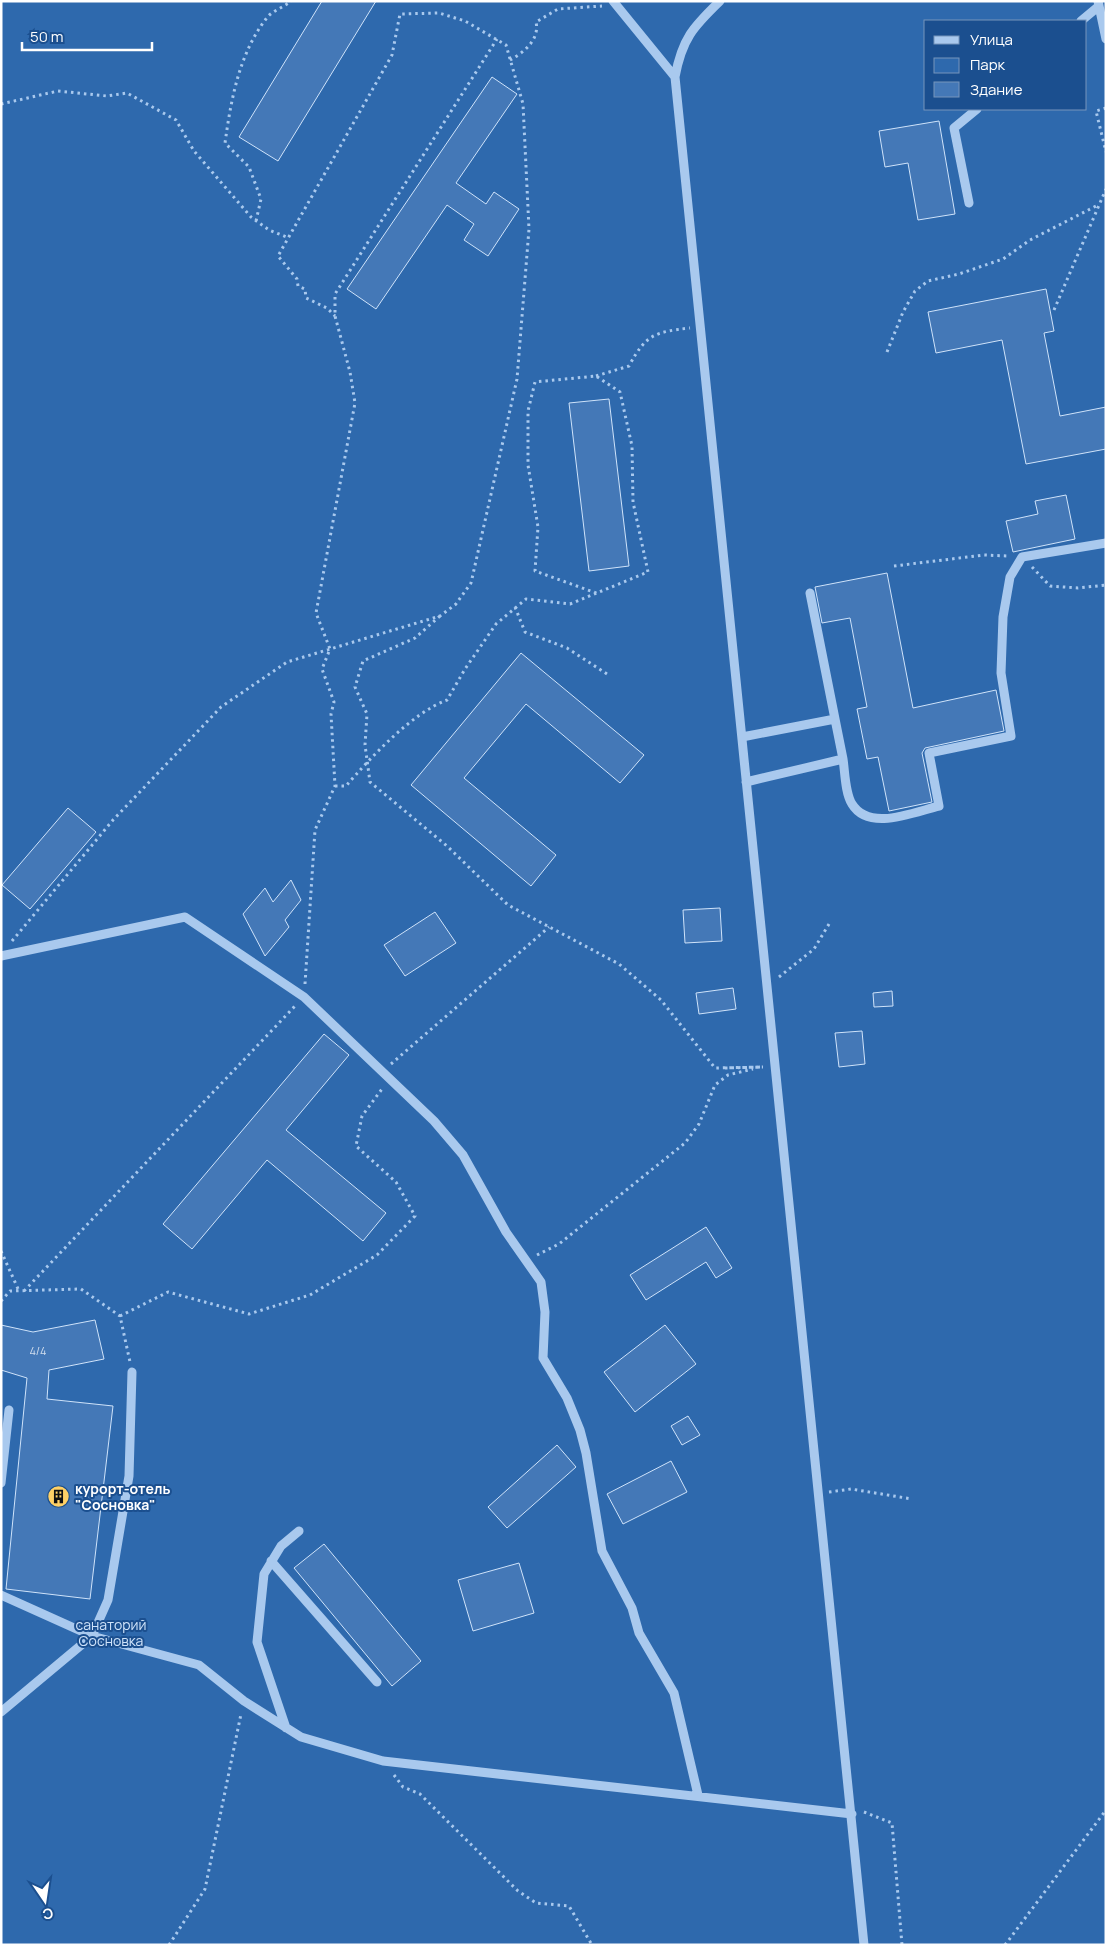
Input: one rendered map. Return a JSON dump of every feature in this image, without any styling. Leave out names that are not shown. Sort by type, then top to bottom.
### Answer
[{"type":"street","points":[[720,1],[695,25],[680,52],[675,77],[864,1945]]},
{"type":"street","points":[[615,3],[675,77]]},
{"type":"street","points":[[1082,20],[1099,4]]},
{"type":"street","points":[[1099,4],[1105,35]]},
{"type":"street","points":[[969,203],[954,128],[976,110]]},
{"type":"street","points":[[810,593],[851,803],[859,812],[872,818],[885,819],[938,806],[929,753],[1011,736],[1001,673],[1003,617],[1010,577],[1022,557],[1106,542]]},
{"type":"street","points":[[742,737],[835,720]]},
{"type":"street","points":[[746,782],[843,759]]},
{"type":"street","points":[[1,956],[185,917],[304,997],[434,1121],[463,1155],[506,1232],[541,1282],[545,1312],[543,1358],[567,1398],[586,1453],[602,1551],[632,1608],[639,1632],[674,1693],[698,1796]]},
{"type":"street","points":[[1,1712],[92,1636],[108,1600],[129,1476],[132,1372]]},
{"type":"street","points":[[1,1483],[9,1410]]},
{"type":"street","points":[[286,1728],[258,1642],[264,1574],[281,1546],[299,1531]]},
{"type":"street","points":[[271,1562],[377,1682]]},
{"type":"street","points":[[1,1595],[92,1636],[199,1665],[244,1701],[301,1737],[383,1761],[698,1796],[851,1810]]},
{"type":"path","points":[[256,221],[261,199],[249,167],[225,142],[228,117],[244,54],[267,17],[290,1]]},
{"type":"path","points":[[510,60],[527,50],[537,27],[536,22],[558,9],[615,3]]},
{"type":"path","points":[[335,316],[327,308],[306,298],[305,289],[298,286],[297,280],[278,256],[392,55],[400,14],[439,13],[465,20],[506,45],[522,104],[529,229],[517,379],[470,583],[456,604],[414,638],[362,661],[355,688],[368,714],[365,744],[370,782],[447,846],[508,905],[619,964],[661,1000],[716,1068],[776,1067]]},
{"type":"path","points":[[24,1291],[304,997],[315,830],[335,786],[331,714],[334,702],[322,670],[330,648],[316,614],[355,403],[344,343],[335,316],[335,294],[496,39]]},
{"type":"path","points":[[1,104],[58,91],[107,96],[127,93],[176,120],[194,151],[256,221],[269,230],[289,238]]},
{"type":"path","points":[[1106,108],[1096,111],[1106,152]]},
{"type":"path","points":[[1054,310],[1106,189]]},
{"type":"path","points":[[887,352],[903,312],[915,291],[928,282],[1003,259],[1030,240],[1098,205]]},
{"type":"path","points":[[599,594],[534,571],[538,527],[528,465],[528,411],[535,382],[596,376],[629,366],[640,346],[661,331],[700,327]]},
{"type":"path","points":[[335,786],[346,786],[382,746],[432,706],[447,700],[464,669],[496,624],[526,599],[570,604],[599,594],[648,572],[633,502],[632,446],[620,392],[596,376]]},
{"type":"path","points":[[894,566],[984,555],[1022,557],[1050,586],[1078,588],[1106,585]]},
{"type":"path","points":[[516,607],[525,632],[567,648],[607,674]]},
{"type":"path","points":[[7,946],[114,820],[222,707],[287,662],[440,616]]},
{"type":"path","points":[[767,987],[814,949],[829,924]]},
{"type":"path","points":[[383,1072],[549,927]]},
{"type":"path","points":[[528,1263],[532,1257],[559,1244],[685,1144],[699,1124],[715,1085],[728,1075],[761,1067]]},
{"type":"path","points":[[725,1068],[776,1067]]},
{"type":"path","points":[[120,1316],[168,1292],[249,1314],[310,1295],[377,1255],[415,1216],[396,1182],[356,1146],[362,1116],[390,1079]]},
{"type":"path","points":[[1,1251],[19,1291]]},
{"type":"path","points":[[1,1301],[10,1292],[81,1289],[120,1316],[132,1372]]},
{"type":"path","points":[[819,1495],[851,1489],[912,1499]]},
{"type":"path","points":[[170,1945],[205,1890],[244,1701]]},
{"type":"path","points":[[383,1761],[403,1787],[420,1794],[518,1891],[536,1903],[570,1906],[592,1945]]},
{"type":"path","points":[[851,1810],[892,1823],[902,1945]]},
{"type":"path","points":[[1005,1945],[1106,1810]]},
{"type":"green space","name":"санаторий Сосновка","points":[[1,1],[1106,1],[1106,1945],[1,1945]]},
{"type":"building","points":[[322,1],[376,1],[278,161],[239,137]]},
{"type":"building","points":[[492,77],[517,94],[456,183],[486,204],[494,192],[519,209],[488,256],[464,240],[474,224],[447,205],[376,309],[347,289]]},
{"type":"building","points":[[939,121],[955,214],[918,220],[908,163],[885,167],[879,131]]},
{"type":"building","points":[[1046,289],[1054,331],[1044,333],[1060,416],[1106,407],[1106,449],[1026,464],[1002,340],[936,353],[928,312]]},
{"type":"building","points":[[609,399],[629,566],[589,571],[569,403]]},
{"type":"building","points":[[1066,495],[1075,539],[1013,552],[1006,521],[1038,514],[1035,501]]},
{"type":"building","points":[[887,573],[913,708],[996,690],[1004,731],[925,748],[922,753],[932,802],[889,811],[878,757],[867,759],[857,709],[867,707],[850,618],[822,623],[815,587]]},
{"type":"building","points":[[521,653],[644,755],[620,783],[526,704],[464,778],[556,855],[531,886],[411,785]]},
{"type":"building","points":[[68,808],[96,832],[30,909],[2,885]]},
{"type":"building","points":[[291,880],[301,900],[285,920],[289,927],[265,956],[243,914],[265,888],[273,902]]},
{"type":"building","points":[[720,908],[722,941],[685,943],[683,910]]},
{"type":"building","points":[[435,912],[456,943],[405,976],[384,945]]},
{"type":"building","points":[[733,988],[736,1009],[699,1014],[696,993]]},
{"type":"building","points":[[892,991],[893,1006],[874,1007],[873,993]]},
{"type":"building","points":[[862,1031],[865,1064],[839,1067],[835,1033]]},
{"type":"building","points":[[324,1034],[349,1055],[286,1130],[386,1213],[363,1241],[267,1160],[192,1249],[163,1224]]},
{"type":"building","points":[[706,1227],[732,1268],[716,1278],[706,1262],[646,1300],[630,1275]]},
{"type":"building","name":"курорт-отель \"Сосновка\"","points":[[95,1320],[104,1359],[49,1370],[47,1399],[113,1406],[90,1599],[6,1589],[27,1378],[1,1370],[1,1325],[33,1332]]},
{"type":"building","points":[[665,1325],[696,1364],[635,1412],[604,1372]]},
{"type":"building","points":[[688,1416],[700,1435],[682,1445],[671,1426]]},
{"type":"building","points":[[557,1445],[576,1467],[507,1528],[488,1507]]},
{"type":"building","points":[[671,1461],[687,1492],[623,1524],[607,1494]]},
{"type":"building","points":[[324,1544],[421,1661],[392,1686],[294,1568]]},
{"type":"building","points":[[519,1563],[534,1613],[473,1631],[458,1580]]},
{"type":"place","name":"курорт-отель \"Сосновка\"","points":[[59,1497]]}]
